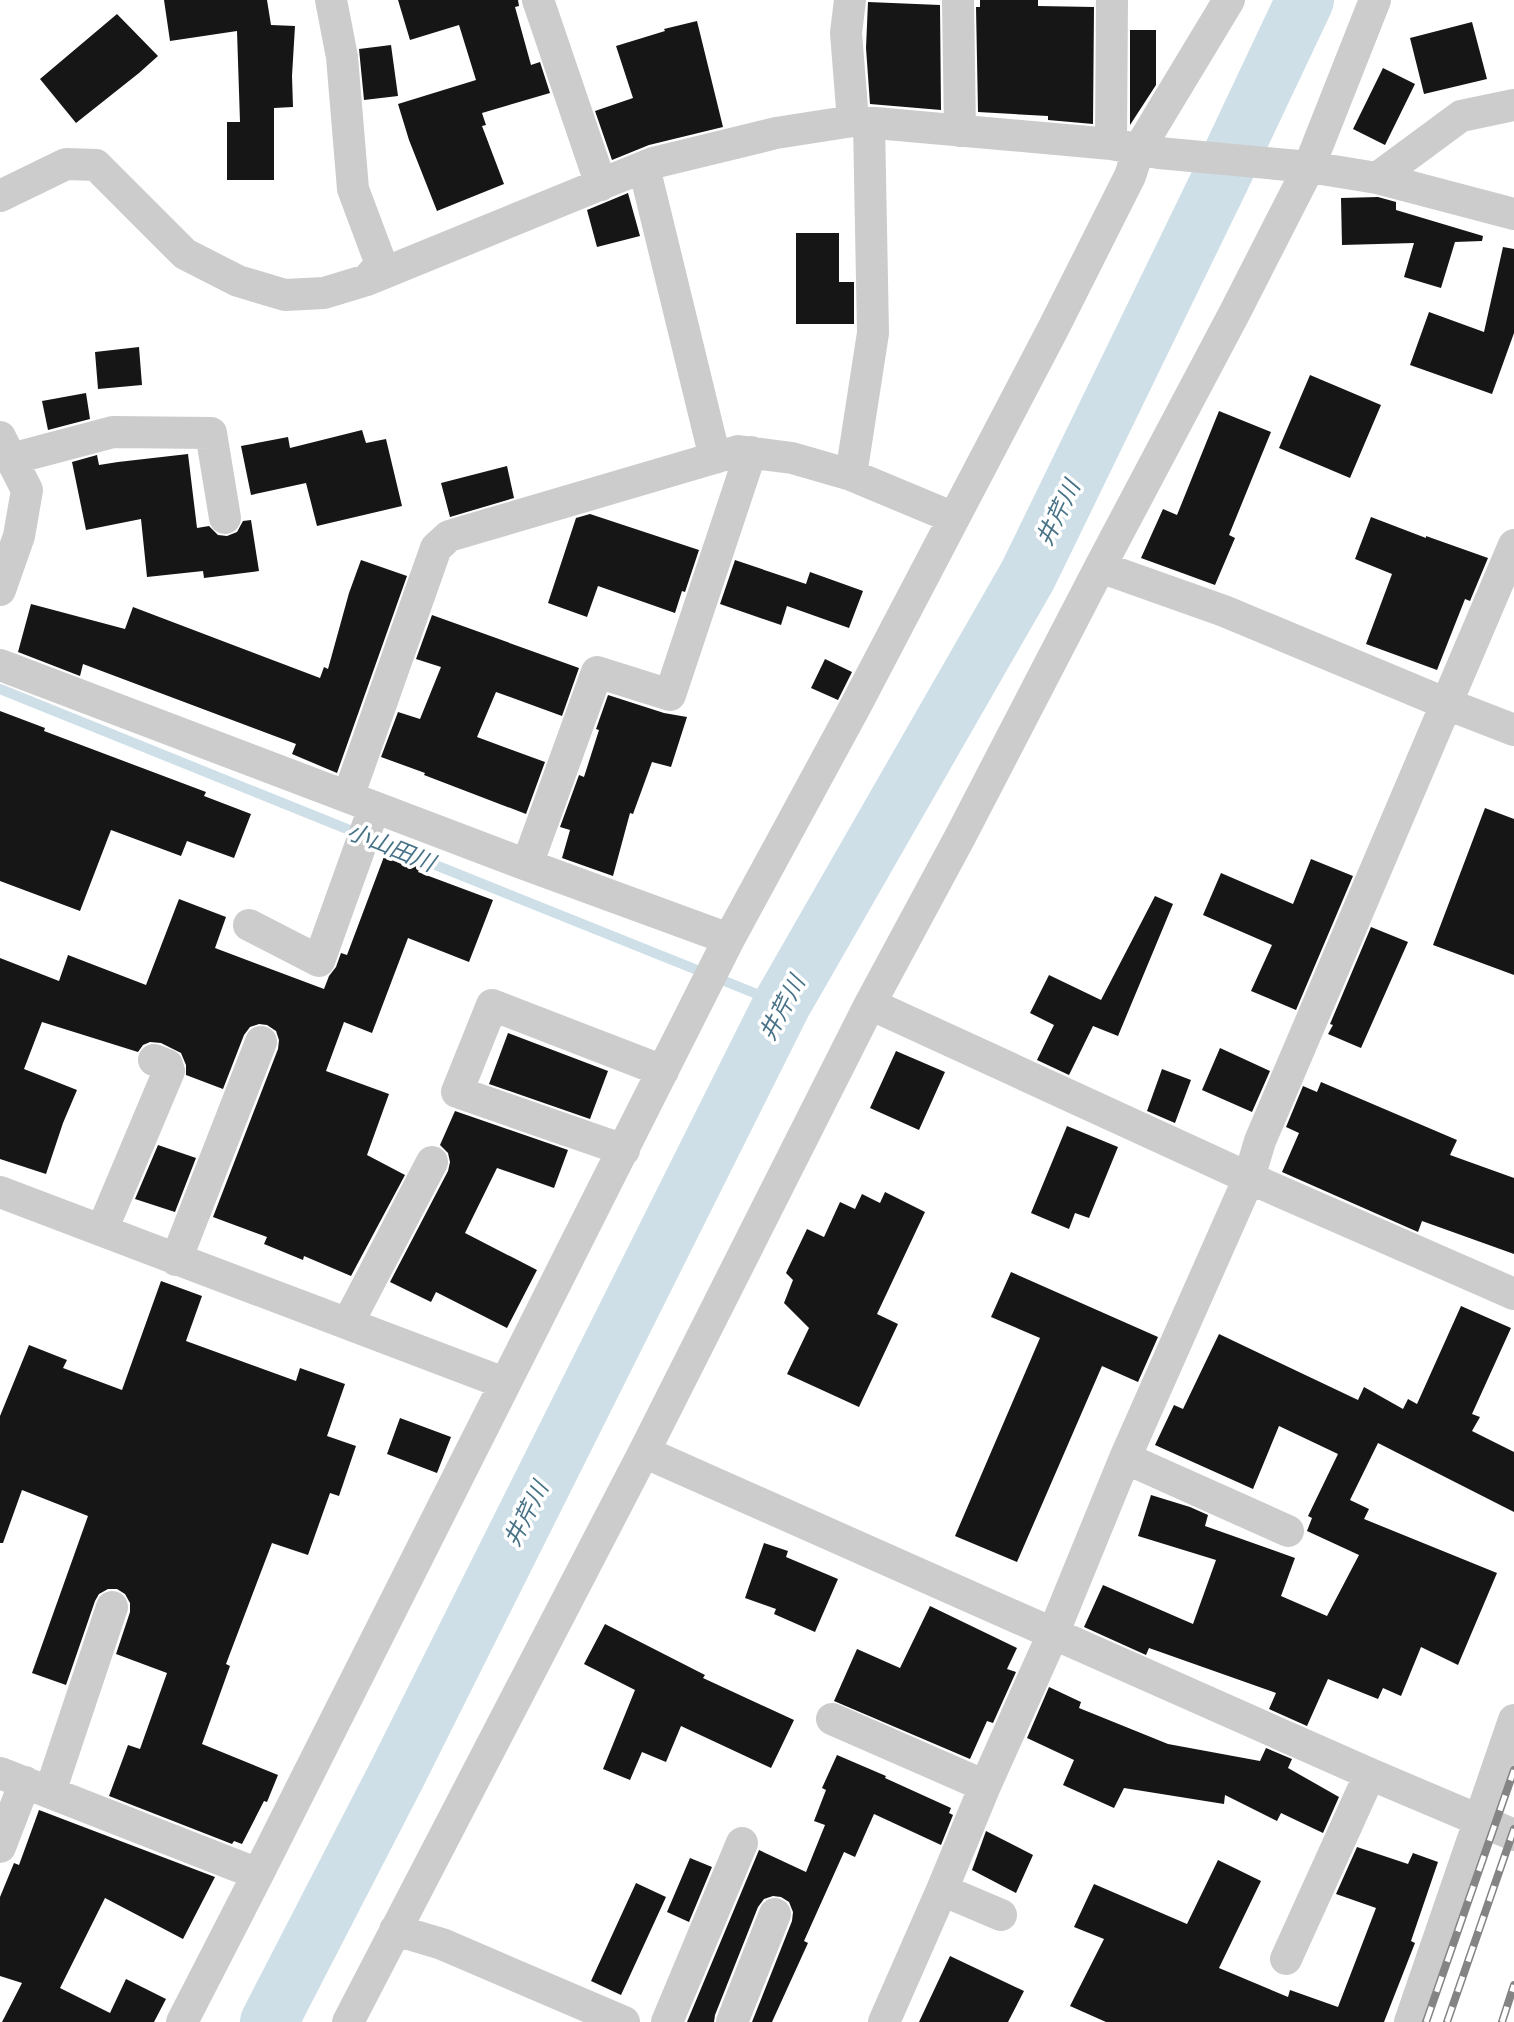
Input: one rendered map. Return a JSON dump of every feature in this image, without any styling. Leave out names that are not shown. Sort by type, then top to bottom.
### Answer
[{"type":"street","points":[[331,0],[342,57],[353,189],[381,264],[367,279]]},
{"type":"street","points":[[538,0],[601,185]]},
{"type":"street","points":[[850,0],[846,33],[861,122],[873,333],[851,475]]},
{"type":"street","points":[[958,0],[960,131]]},
{"type":"street","points":[[1112,0],[1136,149]]},
{"type":"street","points":[[182,2022],[729,939],[954,518],[1095,246],[1130,176],[1136,149],[1229,0]]},
{"type":"street","points":[[348,2022],[644,1452],[870,1004],[1229,324],[1375,0]]},
{"type":"street","points":[[1377,178],[1461,116],[1514,105]]},
{"type":"street","points":[[0,196],[65,164],[96,165],[185,254],[238,281],[285,295],[324,293],[367,279],[644,167],[776,132],[861,122],[1298,166],[1377,178],[1514,214]]},
{"type":"street","points":[[644,167],[715,458]]},
{"type":"street","points":[[0,590],[19,536],[27,490],[6,448],[113,432],[211,433],[225,518]]},
{"type":"street","points":[[249,925],[319,961],[361,802],[436,548],[449,536],[738,451],[792,458],[851,475],[954,518]]},
{"type":"street","points":[[527,865],[597,672],[670,695],[751,452]]},
{"type":"street","points":[[884,2022],[1053,1634],[1125,1458],[1249,1178],[1260,1141],[1514,545]]},
{"type":"street","points":[[1100,566],[1224,611],[1514,730]]},
{"type":"street","points":[[0,665],[729,939]]},
{"type":"street","points":[[870,1004],[1249,1178],[1514,1294]]},
{"type":"street","points":[[624,1150],[457,1092],[492,1005],[663,1070]]},
{"type":"street","points":[[176,1259],[261,1042]]},
{"type":"street","points":[[102,1230],[169,1070],[167,1065],[154,1060]]},
{"type":"street","points":[[348,1322],[432,1162]]},
{"type":"street","points":[[0,1192],[504,1383]]},
{"type":"street","points":[[644,1452],[1370,1774],[1514,1835]]},
{"type":"street","points":[[1125,1458],[1288,1531]]},
{"type":"street","points":[[0,1847],[25,1782],[112,1607]]},
{"type":"street","points":[[832,1719],[985,1786]]},
{"type":"street","points":[[1410,2022],[1514,1720]]},
{"type":"street","points":[[1286,1958],[1370,1774]]},
{"type":"street","points":[[25,1782],[258,1874]]},
{"type":"street","points":[[667,2022],[742,1843]]},
{"type":"street","points":[[942,1890],[1001,1915]]},
{"type":"street","points":[[732,2022],[775,1914]]},
{"type":"street","points":[[395,1930],[442,1944],[624,2022]]},
{"type":"building","points":[[164,0],[267,0],[271,25],[295,26],[293,107],[274,108],[274,180],[227,180],[227,122],[240,122],[237,31],[170,41]]},
{"type":"building","points":[[398,0],[518,0],[519,6],[515,7],[531,65],[540,62],[550,93],[482,113],[486,125],[482,126],[504,184],[437,211],[398,104],[476,80],[459,25],[410,40]]},
{"type":"building","points":[[980,0],[1038,0],[1038,6],[1094,7],[1093,124],[1048,120],[1048,116],[978,112],[976,7],[980,7]]},
{"type":"building","points":[[868,2],[940,5],[941,110],[870,104],[866,48]]},
{"type":"building","points":[[117,14],[158,56],[76,123],[40,79]]},
{"type":"building","points":[[697,21],[723,127],[649,145],[612,160],[595,111],[633,98],[616,46]]},
{"type":"building","points":[[1472,22],[1487,79],[1424,94],[1410,38]]},
{"type":"building","points":[[1130,30],[1156,30],[1156,85],[1130,125]]},
{"type":"building","points":[[391,45],[398,96],[364,100],[359,49]]},
{"type":"building","points":[[1383,68],[1415,84],[1385,145],[1353,129]]},
{"type":"building","points":[[628,193],[640,236],[597,247],[587,210]]},
{"type":"building","points":[[1378,197],[1396,202],[1396,210],[1483,236],[1482,241],[1455,242],[1441,288],[1404,277],[1414,243],[1342,245],[1341,198]]},
{"type":"building","points":[[796,233],[839,233],[839,282],[854,282],[854,324],[796,324]]},
{"type":"building","points":[[1503,247],[1514,249],[1514,333],[1492,394],[1410,365],[1429,312],[1484,332]]},
{"type":"building","points":[[139,347],[142,385],[98,389],[95,352]]},
{"type":"building","points":[[1310,375],[1381,405],[1350,478],[1279,448]]},
{"type":"building","points":[[86,393],[90,419],[48,430],[42,401]]},
{"type":"building","points":[[1219,411],[1271,432],[1229,535],[1235,538],[1215,585],[1141,558],[1163,509],[1177,515]]},
{"type":"building","points":[[362,430],[366,443],[386,439],[402,506],[317,526],[306,483],[251,495],[241,446],[288,437],[290,448]]},
{"type":"building","points":[[188,454],[197,528],[209,526],[218,535],[227,536],[237,532],[243,521],[251,520],[259,571],[204,578],[203,571],[147,577],[141,519],[86,530],[72,462],[97,455],[99,465]]},
{"type":"building","points":[[507,466],[514,498],[450,517],[441,483]]},
{"type":"building","points":[[590,514],[699,550],[675,613],[598,586],[587,617],[548,603],[576,518]]},
{"type":"building","points":[[1371,517],[1488,558],[1470,601],[1465,599],[1437,670],[1366,644],[1392,574],[1355,559]]},
{"type":"building","points":[[361,560],[407,576],[337,773],[292,754],[296,744],[83,664],[80,676],[18,652],[31,604],[125,629],[133,607],[320,678],[324,667],[328,669]]},
{"type":"building","points":[[735,560],[806,584],[810,572],[863,591],[849,628],[787,606],[781,625],[720,604]]},
{"type":"building","points":[[432,615],[579,668],[562,716],[496,692],[477,737],[545,762],[526,814],[381,757],[398,712],[420,719],[441,667],[416,659]]},
{"type":"building","points":[[825,659],[852,672],[838,700],[811,688]]},
{"type":"building","points":[[608,695],[664,713],[687,717],[671,767],[652,762],[633,814],[630,813],[613,876],[562,858],[570,830],[560,827],[579,775],[584,777]]},
{"type":"building","points":[[0,711],[45,728],[44,731],[206,792],[204,796],[251,814],[234,858],[187,841],[181,856],[111,830],[80,911],[0,881]]},
{"type":"building","points":[[1485,808],[1514,819],[1514,975],[1433,945]]},
{"type":"building","points":[[391,838],[426,853],[418,872],[493,900],[469,962],[408,938],[372,1033],[344,1022],[326,1071],[389,1094],[367,1155],[405,1175],[351,1276],[304,1256],[303,1260],[264,1244],[267,1237],[213,1217],[278,1049],[276,1031],[267,1025],[250,1027],[244,1035],[223,1089],[186,1075],[186,1065],[181,1053],[161,1043],[150,1042],[143,1045],[138,1052],[42,1022],[24,1069],[77,1090],[46,1174],[0,1159],[0,958],[59,981],[68,955],[146,985],[179,899],[226,917],[215,948],[324,989],[341,953],[347,955]]},
{"type":"building","points":[[1311,859],[1353,876],[1296,1010],[1251,991],[1272,945],[1203,915],[1221,873],[1293,904]]},
{"type":"building","points":[[1155,896],[1173,904],[1118,1036],[1093,1026],[1069,1075],[1037,1060],[1054,1025],[1030,1013],[1049,975],[1101,1000]]},
{"type":"building","points":[[1371,927],[1408,942],[1361,1048],[1328,1034]]},
{"type":"building","points":[[508,1033],[608,1071],[590,1119],[489,1084]]},
{"type":"building","points":[[1220,1048],[1270,1071],[1252,1112],[1202,1090]]},
{"type":"building","points":[[896,1051],[945,1072],[919,1130],[870,1108]]},
{"type":"building","points":[[1162,1069],[1191,1080],[1175,1123],[1147,1111]]},
{"type":"building","points":[[1321,1082],[1457,1140],[1450,1155],[1514,1178],[1514,1254],[1422,1221],[1418,1232],[1282,1172],[1299,1133],[1286,1127],[1303,1086],[1317,1092]]},
{"type":"building","points":[[455,1111],[568,1150],[554,1188],[497,1168],[465,1233],[537,1270],[507,1328],[436,1292],[431,1302],[390,1282],[448,1171],[448,1153],[440,1145]]},
{"type":"building","points":[[1067,1126],[1118,1147],[1089,1218],[1075,1213],[1069,1229],[1031,1213]]},
{"type":"building","points":[[158,1145],[196,1158],[175,1212],[135,1199]]},
{"type":"building","points":[[885,1192],[925,1212],[877,1314],[898,1324],[859,1407],[787,1374],[809,1328],[784,1303],[793,1280],[786,1273],[807,1229],[824,1237],[840,1202],[855,1209],[862,1194],[880,1203]]},
{"type":"building","points":[[1011,1272],[1158,1337],[1138,1382],[1102,1366],[1017,1562],[955,1536],[1040,1338],[991,1317]]},
{"type":"building","points":[[161,1281],[202,1296],[186,1341],[296,1381],[300,1368],[345,1384],[327,1436],[356,1446],[339,1496],[330,1493],[308,1555],[272,1543],[226,1664],[230,1666],[202,1744],[278,1775],[267,1802],[264,1801],[242,1844],[234,1841],[232,1844],[109,1796],[128,1745],[140,1749],[167,1673],[116,1654],[130,1612],[130,1603],[125,1594],[117,1589],[108,1589],[99,1594],[66,1685],[32,1673],[88,1516],[22,1490],[3,1543],[0,1543],[0,1416],[29,1345],[67,1360],[63,1368],[122,1390]]},
{"type":"building","points":[[1461,1306],[1511,1328],[1472,1414],[1480,1417],[1472,1431],[1514,1452],[1514,1512],[1378,1443],[1350,1500],[1369,1509],[1364,1519],[1497,1573],[1458,1665],[1421,1647],[1401,1696],[1383,1688],[1378,1699],[1328,1679],[1307,1726],[1269,1709],[1276,1693],[1149,1648],[1146,1655],[1084,1627],[1103,1585],[1193,1624],[1216,1560],[1138,1536],[1151,1495],[1208,1515],[1205,1526],[1295,1558],[1281,1596],[1327,1616],[1359,1555],[1307,1531],[1312,1518],[1308,1516],[1338,1454],[1279,1426],[1253,1489],[1155,1445],[1174,1405],[1183,1409],[1219,1334],[1358,1400],[1364,1387],[1403,1409],[1408,1399],[1417,1404]]},
{"type":"building","points":[[400,1418],[451,1437],[437,1473],[387,1454]]},
{"type":"building","points":[[764,1543],[788,1551],[786,1557],[838,1579],[815,1632],[774,1614],[776,1609],[745,1598]]},
{"type":"building","points":[[930,1606],[1017,1648],[1007,1669],[1016,1672],[993,1723],[987,1721],[970,1759],[834,1701],[857,1649],[900,1668]]},
{"type":"building","points":[[605,1624],[705,1675],[703,1678],[794,1720],[771,1768],[681,1726],[666,1762],[642,1752],[630,1780],[603,1769],[635,1690],[584,1664]]},
{"type":"building","points":[[1049,1687],[1081,1702],[1079,1708],[1168,1744],[1260,1761],[1266,1748],[1292,1759],[1288,1768],[1339,1797],[1323,1833],[1281,1813],[1277,1821],[1225,1795],[1224,1804],[1124,1788],[1114,1808],[1063,1785],[1074,1760],[1027,1738]]},
{"type":"building","points":[[837,1755],[951,1808],[949,1813],[953,1815],[941,1845],[874,1814],[855,1857],[844,1852],[804,1941],[808,1943],[772,2022],[752,2022],[792,1921],[793,1912],[789,1902],[773,1896],[764,1899],[758,1907],[714,2022],[687,2022],[759,1850],[806,1872],[825,1825],[814,1821],[826,1790],[822,1788]]},
{"type":"building","points":[[39,1810],[215,1877],[183,1939],[105,1898],[60,1988],[110,2013],[126,1979],[166,1999],[154,2022],[2,2022],[22,1983],[0,1976],[0,1897],[14,1863],[19,1865]]},
{"type":"building","points":[[986,1831],[1033,1855],[1016,1893],[972,1870]]},
{"type":"building","points":[[1357,1847],[1408,1864],[1413,1853],[1438,1862],[1411,1941],[1415,1943],[1384,2022],[1106,2022],[1070,2006],[1104,1939],[1074,1927],[1094,1884],[1187,1924],[1218,1860],[1261,1881],[1219,1968],[1288,1997],[1290,1990],[1338,2007],[1376,1908],[1336,1894]]},
{"type":"building","points":[[690,1858],[712,1867],[689,1922],[667,1912]]},
{"type":"building","points":[[636,1883],[666,1897],[621,1995],[591,1981]]},
{"type":"building","points":[[950,1956],[1024,1991],[1008,2022],[919,2022]]},
{"type":"waterway","name":"小山田川","points":[[269,2022],[397,1774],[782,1004],[1028,575],[1305,0]]},
{"type":"waterway","name":"小山田川","points":[[0,689],[399,850]]},
{"type":"waterway","name":"小山田川","points":[[413,856],[782,1004]]},
{"type":"railway","points":[[1426,2022],[1514,1770]]},
{"type":"railway","points":[[1447,2022],[1514,1829]]},
{"type":"railway","points":[[1502,2022],[1514,1985]]},
{"type":"water label","name":"井芹川","points":[[1058,513]]},
{"type":"water label","name":"井芹川","points":[[782,1008]]},
{"type":"water label","name":"井芹川","points":[[526,1514]]}]
